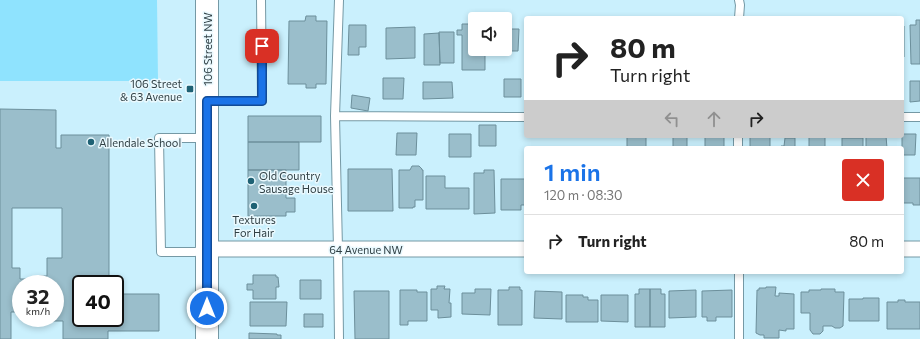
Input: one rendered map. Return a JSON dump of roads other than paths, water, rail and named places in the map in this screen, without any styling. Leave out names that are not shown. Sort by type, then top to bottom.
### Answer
[{"type":"street","name":"106 Street NW","points":[[207,0],[207,339]]},
{"type":"street","name":"64 Avenue NW","points":[[207,249],[524,249]]},
{"type":"street","points":[[904,249],[920,249]]},
{"type":"lane","points":[[207,101],[262,101],[261,0]]},
{"type":"lane","points":[[339,0],[335,116],[339,339]]},
{"type":"lane","points":[[739,0],[739,16]]},
{"type":"lane","points":[[335,116],[524,117]]},
{"type":"lane","points":[[904,118],[920,118]]},
{"type":"lane","points":[[207,138],[159,138],[161,252],[195,252],[207,249]]},
{"type":"lane","points":[[739,274],[739,339]]},
{"type":"place","name":"106 Street & 63 Avenue","points":[[190,89]]},
{"type":"place","name":"Allendale School","points":[[91,142]]},
{"type":"place","name":"Old Country Sausage House","points":[[251,181]]},
{"type":"place","name":"Textures For Hair","points":[[254,206]]}]
